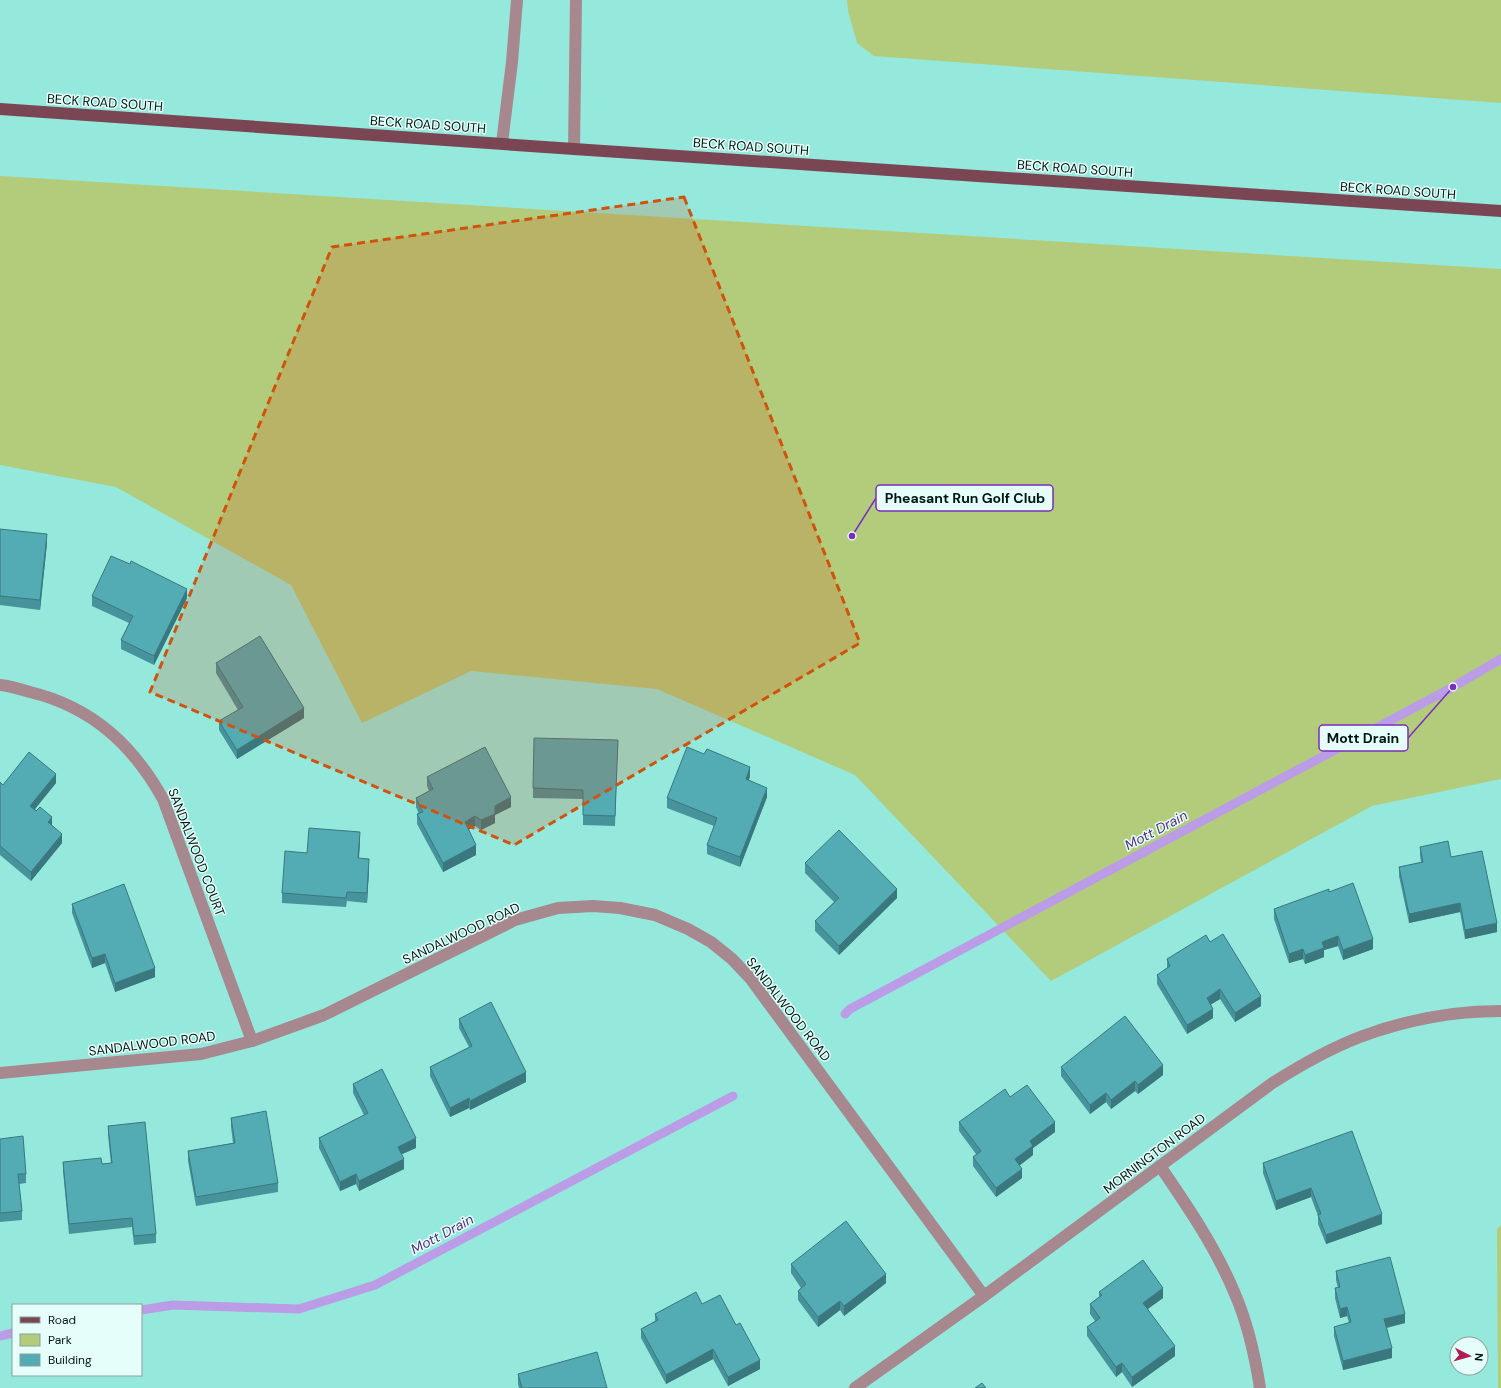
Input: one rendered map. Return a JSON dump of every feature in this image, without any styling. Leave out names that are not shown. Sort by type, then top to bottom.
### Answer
[{"type":"main road","name":"BECK ROAD SOUTH","points":[[0,109],[1501,211]]},
{"type":"street","points":[[502,143],[512,62],[517,0]]},
{"type":"street","points":[[574,149],[576,0]]},
{"type":"street","name":"SANDALWOOD COURT","points":[[0,685],[48,696],[88,715],[129,748],[151,776],[164,799],[252,1041]]},
{"type":"street","name":"SANDALWOOD ROAD","points":[[0,1073],[201,1054],[252,1041],[324,1015],[515,920],[558,908],[593,906],[620,908],[655,915],[688,929],[711,942],[732,959],[750,978],[984,1296]]},
{"type":"street","name":"MORNINGTON ROAD","points":[[856,1388],[984,1296],[1271,1084],[1303,1064],[1360,1037],[1420,1019],[1478,1011],[1501,1011]]},
{"type":"street","points":[[1160,1166],[1208,1239],[1236,1294],[1255,1353],[1260,1388]]},
{"type":"highlighted area","points":[[684,197],[860,643],[514,845],[150,692],[332,247]]},
{"type":"green space","points":[[847,0],[1501,0],[1501,103],[874,56],[857,43],[848,11]]},
{"type":"green space","points":[[0,176],[1501,269],[1501,779],[1372,806],[1051,981],[855,775],[657,689],[471,671],[362,723],[291,585],[116,487],[0,465]]},
{"type":"green space","points":[[1501,1225],[1501,1388],[1498,1388],[1497,1229]]},
{"type":"building","points":[[0,529],[47,534],[40,600],[0,596]]},
{"type":"building","points":[[111,556],[130,564],[131,561],[187,589],[154,656],[121,640],[133,616],[92,596]]},
{"type":"building","points":[[260,636],[304,708],[237,750],[219,721],[243,707],[216,663]]},
{"type":"building","points":[[534,738],[618,740],[615,816],[583,815],[583,790],[533,788]]},
{"type":"building","points":[[485,747],[511,797],[495,806],[495,814],[481,820],[475,816],[465,822],[476,845],[443,863],[417,814],[423,812],[416,798],[433,789],[427,777]]},
{"type":"building","points":[[687,747],[704,754],[707,749],[750,767],[746,779],[767,788],[740,857],[707,845],[717,818],[667,798]]},
{"type":"building","points":[[29,752],[56,774],[30,806],[36,811],[40,807],[52,817],[48,822],[62,834],[31,872],[0,846],[0,782],[3,785]]},
{"type":"building","points":[[309,828],[360,832],[358,858],[369,859],[367,893],[347,892],[346,898],[282,893],[285,851],[307,853]]},
{"type":"building","points":[[839,830],[897,889],[839,946],[815,921],[839,898],[805,863]]},
{"type":"building","points":[[1448,841],[1451,857],[1482,851],[1497,923],[1465,930],[1460,903],[1409,914],[1399,867],[1423,862],[1420,847]]},
{"type":"building","points":[[1353,883],[1373,939],[1343,950],[1338,936],[1322,942],[1324,948],[1305,955],[1303,949],[1289,954],[1274,909],[1329,889],[1329,892]]},
{"type":"building","points":[[124,884],[155,968],[115,983],[105,954],[92,958],[72,904]]},
{"type":"building","points":[[1223,934],[1261,996],[1235,1013],[1220,989],[1207,998],[1213,1009],[1187,1025],[1157,975],[1170,966],[1167,959],[1206,935],[1210,942]]},
{"type":"building","points":[[491,1002],[526,1072],[470,1101],[469,1098],[450,1108],[430,1067],[472,1046],[459,1019]]},
{"type":"building","points":[[1125,1016],[1163,1065],[1138,1085],[1135,1081],[1111,1100],[1106,1093],[1090,1105],[1061,1067]]},
{"type":"building","points":[[382,1069],[416,1138],[398,1147],[404,1159],[359,1181],[356,1174],[340,1182],[319,1138],[368,1113],[353,1084]]},
{"type":"building","points":[[1027,1085],[1055,1122],[1030,1141],[1033,1146],[1015,1159],[1022,1169],[996,1188],[973,1157],[981,1151],[959,1122],[1005,1089],[1010,1097]]},
{"type":"building","points":[[266,1111],[278,1183],[196,1197],[188,1151],[235,1143],[231,1118]]},
{"type":"building","points":[[145,1122],[156,1234],[134,1236],[132,1218],[69,1224],[63,1162],[101,1158],[102,1164],[112,1163],[108,1126]]},
{"type":"building","points":[[1352,1131],[1382,1214],[1326,1235],[1318,1215],[1321,1214],[1311,1188],[1276,1201],[1263,1163]]},
{"type":"building","points":[[23,1136],[26,1174],[18,1174],[22,1211],[0,1213],[0,1139]]},
{"type":"building","points":[[846,1221],[886,1274],[844,1306],[840,1301],[818,1317],[798,1291],[806,1284],[791,1264]]},
{"type":"building","points":[[1390,1257],[1405,1314],[1384,1319],[1392,1348],[1343,1361],[1334,1327],[1351,1322],[1347,1307],[1340,1309],[1335,1288],[1340,1287],[1336,1271]]},
{"type":"building","points":[[1143,1260],[1163,1288],[1143,1303],[1175,1346],[1132,1377],[1122,1363],[1116,1367],[1087,1327],[1100,1318],[1090,1304],[1102,1295],[1099,1292]]},
{"type":"building","points":[[696,1292],[702,1304],[720,1295],[736,1325],[740,1323],[760,1360],[728,1377],[713,1349],[666,1375],[641,1329],[658,1320],[655,1314]]},
{"type":"building","points":[[597,1352],[607,1388],[522,1388],[518,1374]]},
{"type":"building","points":[[982,1383],[986,1388],[975,1388]]},
{"type":"waterway","name":"Mott Drain","points":[[845,1014],[850,1009],[1453,687],[1501,659]]},
{"type":"waterway","name":"Mott Drain","points":[[142,1310],[173,1305],[299,1309],[375,1285],[733,1096]]},
{"type":"waterway","name":"Mott Drain","points":[[0,1336],[12,1333]]},
{"type":"place","name":"Pheasant Run Golf Club","points":[[852,536]]},
{"type":"place","name":"Mott Drain","points":[[1453,687]]}]
